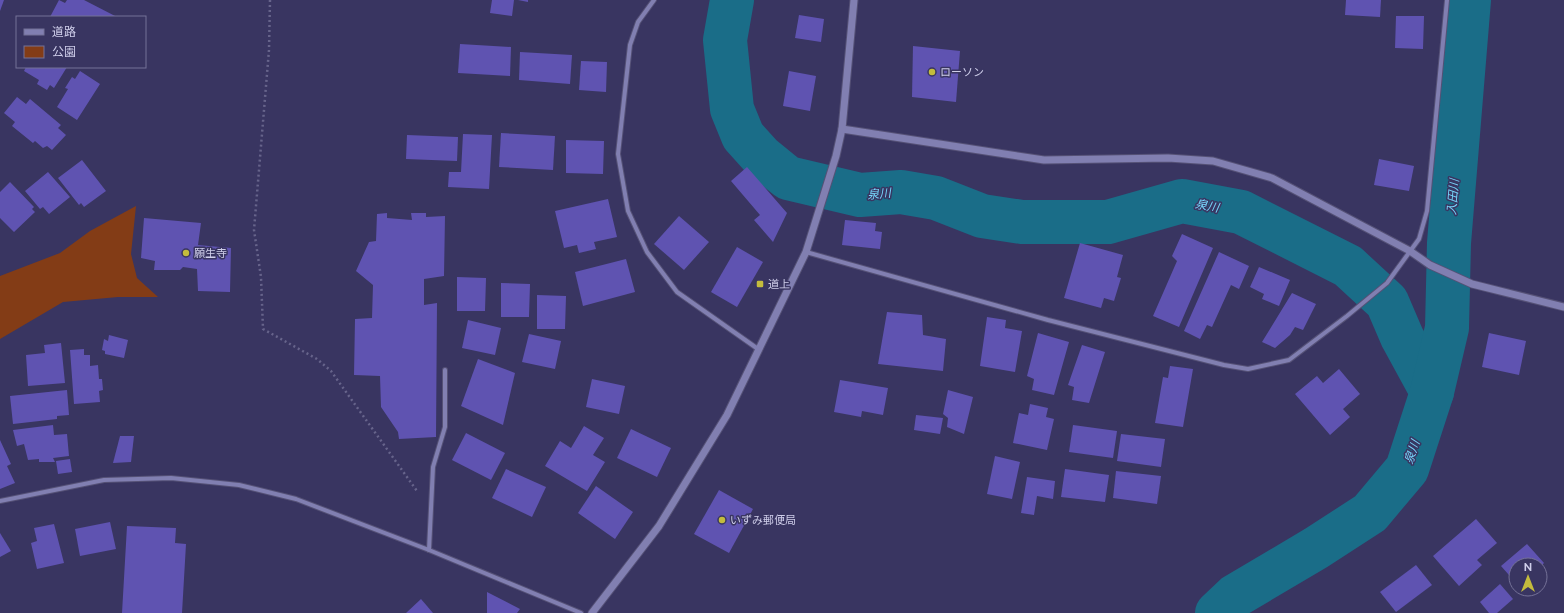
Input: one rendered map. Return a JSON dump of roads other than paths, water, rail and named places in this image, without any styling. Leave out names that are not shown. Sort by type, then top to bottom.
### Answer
[{"type":"street","points":[[654,0],[638,22],[630,45],[618,154],[628,211],[647,252],[677,292],[758,349]]},
{"type":"street","points":[[592,613],[659,526],[727,415],[806,252],[836,156],[842,129],[854,0]]},
{"type":"street","points":[[806,252],[1048,320],[1224,365],[1248,369],[1289,360],[1348,316],[1387,283],[1419,239],[1427,212],[1447,0]]},
{"type":"street","points":[[842,129],[1044,160],[1168,158],[1213,161],[1272,178],[1410,251],[1430,265],[1472,284],[1564,307]]},
{"type":"street","points":[[429,550],[433,467],[445,428],[445,370]]},
{"type":"street","points":[[0,501],[104,480],[171,478],[239,485],[296,500],[429,550],[582,613]]},
{"type":"waterway","name":"泉川","points":[[732,0],[725,40],[732,109],[743,136],[761,156],[788,178],[860,195],[901,192],[936,198],[982,216],[1022,222],[1108,222],[1182,201],[1241,212],[1348,266],[1387,302],[1402,337],[1432,392]]},
{"type":"waterway","name":"入田川","points":[[1217,613],[1235,596],[1316,548],[1370,513],[1407,469],[1432,392],[1447,328],[1449,243],[1469,0]]},
{"type":"place","name":"ローソン","points":[[932,72]]},
{"type":"place","name":"願生寺","points":[[186,253]]},
{"type":"place","name":"道上","points":[[760,284]]},
{"type":"place","name":"いずみ郵便局","points":[[722,520]]}]
